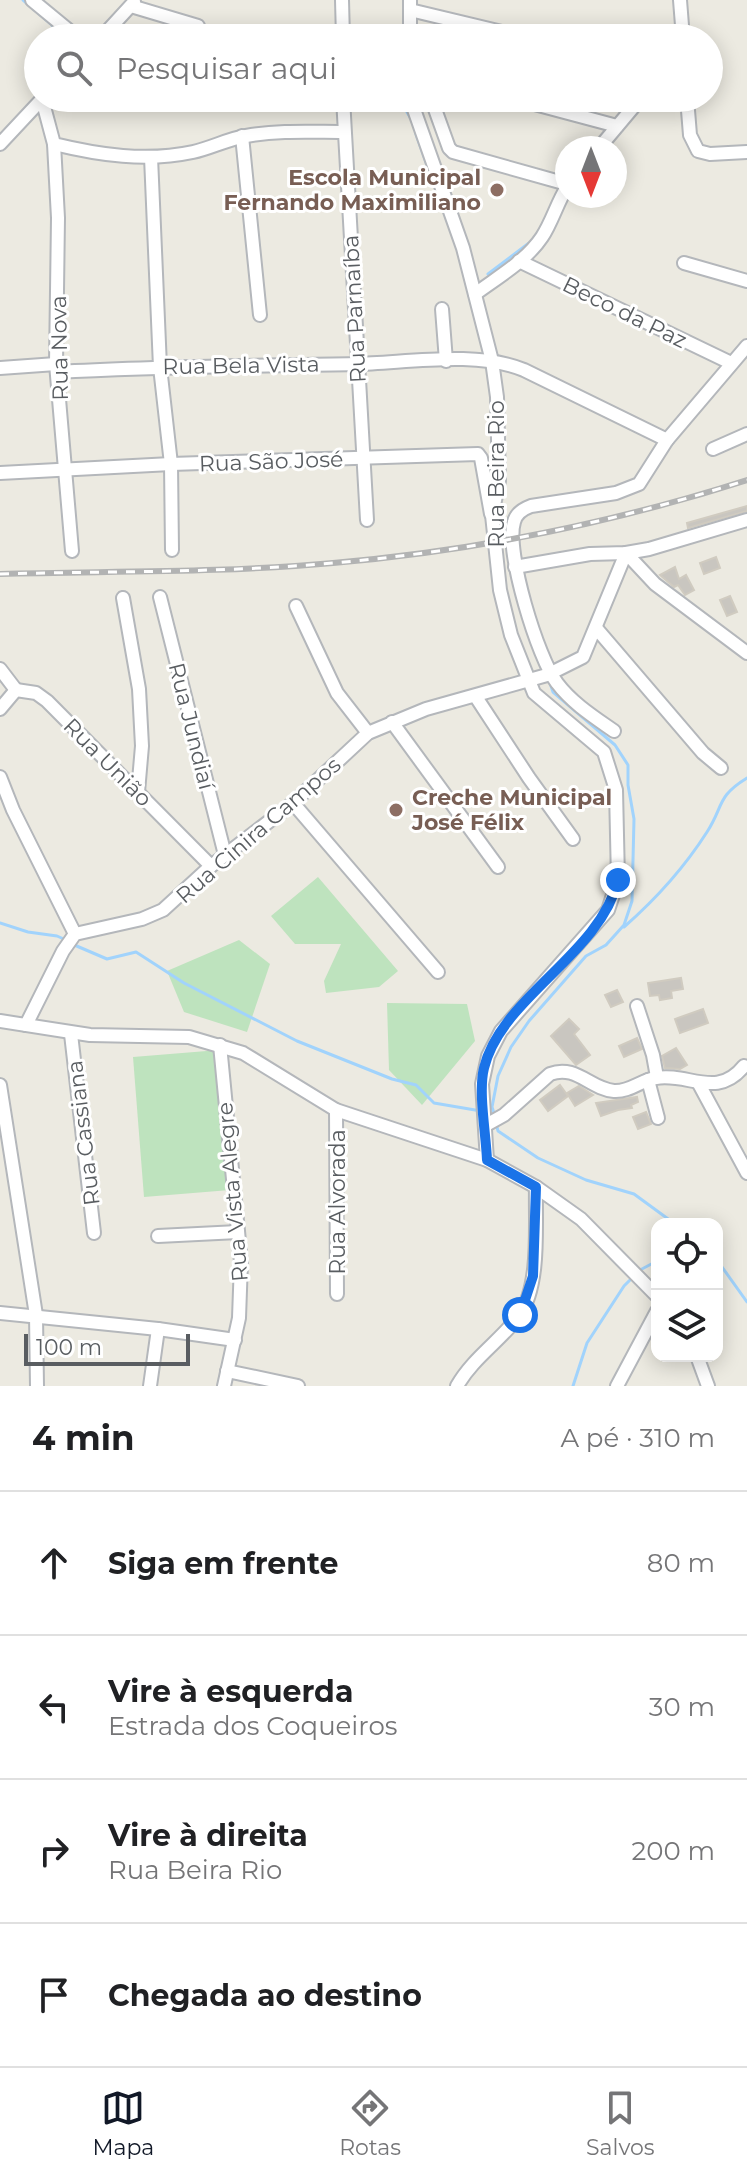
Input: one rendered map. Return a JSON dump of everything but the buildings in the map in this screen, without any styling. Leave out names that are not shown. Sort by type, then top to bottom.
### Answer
[{"type":"street","points":[[32,0],[61,24]]},
{"type":"street","points":[[342,0],[343,24]]},
{"type":"street","points":[[680,0],[682,24]]},
{"type":"street","points":[[114,24],[133,3],[192,24]]},
{"type":"street","points":[[410,5],[477,24]]},
{"type":"street","points":[[0,144],[29,112]]},
{"type":"street","name":"Rua Nova","points":[[46,112],[54,144],[58,218],[57,368],[72,551]]},
{"type":"street","name":"Rua Parnaíba","points":[[343,112],[361,459],[367,520]]},
{"type":"street","name":"Rua Beira Rio","points":[[415,112],[463,248],[475,294],[485,361],[497,397],[499,481],[492,515],[503,609],[542,702],[592,741],[609,760],[616,790],[618,880],[614,896],[601,921],[501,1031],[483,1070],[487,1160]]},
{"type":"street","points":[[436,112],[453,152],[555,182]]},
{"type":"street","points":[[564,112],[617,126]]},
{"type":"street","points":[[609,136],[629,112]]},
{"type":"street","points":[[688,112],[690,135],[694,146],[703,154],[747,152]]},
{"type":"street","points":[[54,144],[94,154],[151,157],[189,153],[242,136],[344,132]]},
{"type":"street","points":[[242,136],[260,315]]},
{"type":"street","points":[[151,157],[160,367],[171,464],[172,550]]},
{"type":"street","points":[[475,294],[519,261],[543,236],[555,206]]},
{"type":"street","name":"Beco da Paz","points":[[519,261],[731,363]]},
{"type":"street","points":[[684,263],[747,281]]},
{"type":"street","points":[[442,309],[446,361]]},
{"type":"street","points":[[614,731],[571,698],[549,674],[515,567],[512,531],[515,518],[531,506],[616,493],[634,487],[643,479],[667,440],[747,346]]},
{"type":"street","name":"Rua Bela Vista","points":[[0,368],[485,361],[524,370],[667,440]]},
{"type":"street","points":[[713,449],[747,434]]},
{"type":"street","name":"Rua São José","points":[[0,473],[478,454],[492,515]]},
{"type":"street","points":[[515,567],[590,554],[626,553],[669,544],[747,520]]},
{"type":"street","points":[[626,553],[655,584],[747,653]]},
{"type":"street","name":"Rua Cinira Campos","points":[[73,936],[154,915],[172,903],[211,866],[293,803],[368,733],[426,709],[549,674],[583,657],[626,553]]},
{"type":"street","name":"Rua Jundiaí","points":[[160,597],[225,855]]},
{"type":"street","points":[[123,598],[142,716],[138,792]]},
{"type":"street","points":[[296,606],[337,693],[368,733]]},
{"type":"street","points":[[596,628],[703,753],[721,768]]},
{"type":"street","name":"Rua União","points":[[0,669],[16,690],[36,693],[47,701],[211,866]]},
{"type":"street","points":[[0,709],[16,690]]},
{"type":"street","points":[[476,697],[573,839]]},
{"type":"street","points":[[392,722],[498,867]]},
{"type":"street","points":[[0,777],[73,936],[26,1025]]},
{"type":"street","points":[[293,803],[438,972]]},
{"type":"street","points":[[637,1006],[653,1055],[652,1079],[658,1118]]},
{"type":"street","points":[[0,1021],[71,1034],[189,1037],[220,1045],[258,1062],[336,1110],[487,1160],[536,1187],[581,1219],[652,1290]]},
{"type":"street","name":"Rua Cassiana","points":[[71,1034],[94,1233]]},
{"type":"street","name":"Rua Vista Alegre","points":[[220,1045],[238,1232],[240,1297],[235,1340],[224,1386]]},
{"type":"street","points":[[486,1119],[504,1115],[557,1071],[574,1073],[614,1091],[652,1079],[687,1079],[699,1084],[723,1081],[744,1066]]},
{"type":"street","points":[[699,1084],[747,1173]]},
{"type":"street","points":[[0,1085],[36,1315],[37,1386]]},
{"type":"street","name":"Rua Alvorada","points":[[336,1110],[337,1294]]},
{"type":"street","points":[[457,1386],[475,1360],[520,1315],[528,1296],[533,1276],[536,1187]]},
{"type":"street","points":[[158,1236],[238,1232]]},
{"type":"street","points":[[0,1313],[235,1340]]},
{"type":"street","points":[[617,1386],[651,1322]]},
{"type":"street","points":[[150,1386],[158,1329]]},
{"type":"street","points":[[699,1362],[708,1386]]},
{"type":"street","points":[[227,1371],[298,1386]]},
{"type":"green space","points":[[318,877],[398,971],[379,987],[326,993],[324,981],[341,944],[295,944],[271,916]]},
{"type":"green space","points":[[239,940],[270,964],[247,1032],[184,1012],[167,971]]},
{"type":"green space","points":[[387,1003],[467,1004],[475,1041],[422,1105],[389,1070]]},
{"type":"green space","points":[[219,1050],[230,1190],[144,1197],[133,1057]]},
{"type":"waterway","points":[[23,0],[51,24]]},
{"type":"waterway","points":[[407,112],[411,119]]},
{"type":"waterway","points":[[416,134],[428,168]]},
{"type":"waterway","points":[[488,274],[529,243]]},
{"type":"waterway","points":[[495,1116],[492,1107],[498,1076],[511,1047],[529,1021],[586,956],[606,945],[624,925],[632,901],[634,819],[628,765],[615,745],[553,692],[549,680]]},
{"type":"waterway","points":[[624,927],[679,870],[707,832],[725,797],[747,778]]},
{"type":"waterway","points":[[0,923],[66,940]]},
{"type":"waterway","points":[[72,944],[107,959],[136,952],[184,983],[297,1041],[392,1079],[416,1085],[434,1103],[481,1111]]},
{"type":"waterway","points":[[496,1123],[498,1131],[538,1158],[586,1180],[634,1194],[667,1218]]},
{"type":"waterway","points":[[640,1270],[651,1264]]},
{"type":"waterway","points":[[723,1268],[747,1302]]},
{"type":"waterway","points":[[573,1386],[587,1343],[624,1286],[634,1276]]},
{"type":"railway","points":[[0,574],[250,569],[385,558],[490,543],[594,522],[747,480]]},
{"type":"place","name":"Escola Municipal Fernando Maximiliano","points":[[497,190]]},
{"type":"place","name":"Creche Municipal José Félix","points":[[396,810]]},
{"type":"route","points":[[520,1315],[533,1276],[536,1187],[487,1160],[483,1070],[501,1031],[601,921],[614,896],[618,880]]}]
